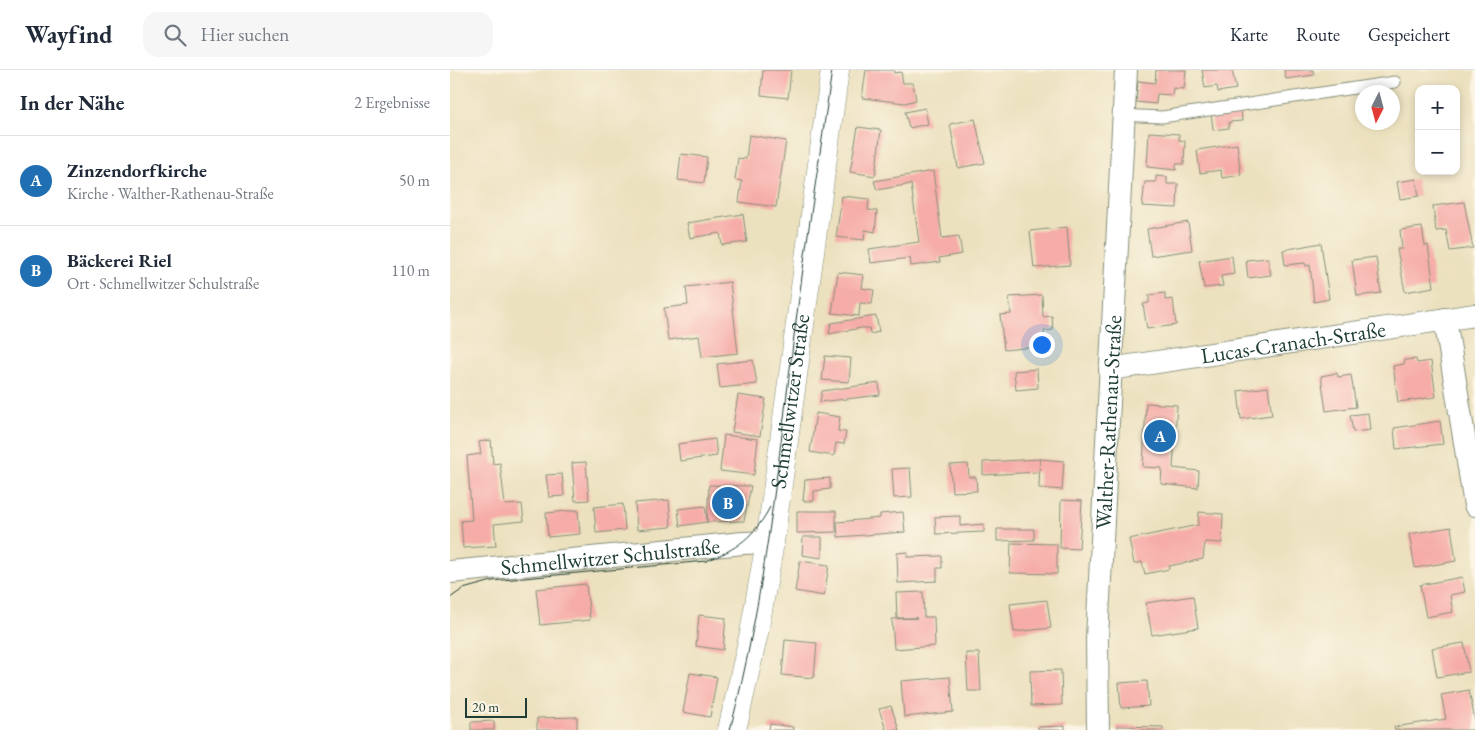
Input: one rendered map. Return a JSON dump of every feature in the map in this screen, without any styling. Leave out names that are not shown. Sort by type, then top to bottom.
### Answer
[{"type":"street","name":"Schmellwitzer Straße","points":[[732,730],[750,650],[770,542],[835,70]]},
{"type":"street","name":"Walther-Rathenau-Straße","points":[[1098,730],[1097,638],[1120,115],[1126,70]]},
{"type":"street","name":"Lucas-Cranach-Straße","points":[[1110,369],[1475,315]]},
{"type":"street","points":[[1445,319],[1475,505]]},
{"type":"street","name":"Schmellwitzer Schulstraße","points":[[450,572],[743,543],[770,542]]},
{"type":"lane","points":[[1120,115],[1162,117],[1395,82]]},
{"type":"building","points":[[763,70],[791,70],[788,98],[761,95]]},
{"type":"building","points":[[866,70],[894,70],[894,73],[901,72],[903,83],[913,83],[916,100],[905,103],[862,98]]},
{"type":"building","points":[[1156,70],[1186,70],[1184,89],[1173,88],[1172,95],[1157,94],[1156,104],[1136,102],[1138,81],[1155,83]]},
{"type":"building","points":[[1202,70],[1232,70],[1236,89],[1218,92],[1217,86],[1205,88]]},
{"type":"building","points":[[1284,70],[1313,70],[1314,75],[1286,79]]},
{"type":"building","points":[[925,108],[928,124],[909,128],[905,112]]},
{"type":"building","points":[[1241,109],[1242,121],[1229,122],[1229,128],[1213,130],[1211,112]]},
{"type":"building","points":[[975,119],[985,163],[958,168],[950,124]]},
{"type":"building","points":[[858,127],[881,130],[875,176],[850,172]]},
{"type":"building","points":[[1149,132],[1179,134],[1179,140],[1185,141],[1184,164],[1176,164],[1176,170],[1147,167]]},
{"type":"building","points":[[749,135],[786,141],[776,207],[739,202],[742,181],[735,180],[738,158],[746,159]]},
{"type":"building","points":[[1237,144],[1241,175],[1222,178],[1221,170],[1200,173],[1197,150]]},
{"type":"building","points":[[681,154],[707,157],[704,183],[678,180]]},
{"type":"building","points":[[933,171],[942,238],[959,236],[962,254],[939,258],[940,262],[911,266],[910,258],[871,263],[869,249],[919,242],[911,184],[877,190],[874,181]]},
{"type":"building","points":[[1156,176],[1167,177],[1167,184],[1178,184],[1177,208],[1142,206],[1145,182],[1156,182]]},
{"type":"building","points":[[1416,179],[1419,196],[1400,199],[1397,182]]},
{"type":"building","points":[[842,196],[869,199],[868,210],[877,211],[875,232],[865,230],[864,240],[836,237]]},
{"type":"building","points":[[1464,202],[1473,248],[1450,251],[1446,230],[1436,231],[1433,206]]},
{"type":"building","points":[[743,214],[747,242],[722,245],[720,233],[690,238],[687,223]]},
{"type":"building","points":[[1188,222],[1192,250],[1151,256],[1147,229]]},
{"type":"building","points":[[1067,227],[1070,265],[1034,268],[1030,231]]},
{"type":"building","points":[[1422,227],[1425,246],[1428,245],[1434,287],[1405,292],[1397,249],[1402,249],[1400,230]]},
{"type":"building","points":[[1321,243],[1329,299],[1314,302],[1310,265],[1306,266],[1305,263],[1285,265],[1283,250]]},
{"type":"building","points":[[1232,256],[1234,274],[1221,276],[1223,286],[1204,288],[1199,261]]},
{"type":"building","points":[[1376,257],[1381,293],[1357,296],[1352,260]]},
{"type":"building","points":[[1268,258],[1271,275],[1248,278],[1246,260]]},
{"type":"building","points":[[838,272],[864,275],[862,288],[874,290],[872,304],[860,303],[859,316],[832,313]]},
{"type":"building","points":[[730,282],[738,353],[702,357],[699,336],[668,340],[664,308],[688,305],[686,287]]},
{"type":"building","points":[[1165,293],[1165,300],[1173,299],[1176,325],[1147,329],[1143,304],[1149,303],[1149,295]]},
{"type":"building","points":[[1042,295],[1043,317],[1052,316],[1053,330],[1044,331],[1045,346],[1004,350],[1000,315],[1011,314],[1009,297]]},
{"type":"building","points":[[876,316],[879,332],[870,334],[869,328],[861,328],[829,334],[831,323]]},
{"type":"building","points":[[825,356],[851,358],[849,382],[822,380]]},
{"type":"building","points":[[1416,359],[1417,363],[1431,361],[1436,397],[1398,402],[1393,366],[1404,364],[1405,360]]},
{"type":"building","points":[[753,360],[757,384],[720,388],[717,364]]},
{"type":"building","points":[[1037,369],[1038,388],[1016,390],[1014,371]]},
{"type":"building","points":[[1337,373],[1338,377],[1351,375],[1356,407],[1326,411],[1321,376]]},
{"type":"building","points":[[879,383],[880,395],[820,402],[822,391]]},
{"type":"building","points":[[1268,387],[1272,415],[1241,419],[1238,391]]},
{"type":"building","points":[[738,395],[766,399],[760,436],[732,432]]},
{"type":"building","points":[[1146,403],[1177,405],[1173,468],[1199,471],[1198,488],[1161,484],[1162,468],[1143,467]]},
{"type":"building","points":[[816,413],[840,417],[838,431],[846,432],[844,444],[836,443],[834,456],[810,452]]},
{"type":"building","points":[[1368,413],[1370,430],[1353,432],[1350,415]]},
{"type":"building","points":[[1440,421],[1443,444],[1396,449],[1394,428]]},
{"type":"building","points":[[724,435],[758,439],[754,475],[720,471]]},
{"type":"building","points":[[715,439],[717,456],[680,461],[678,444]]},
{"type":"building","points":[[491,440],[493,464],[500,463],[505,505],[522,504],[524,521],[494,524],[496,546],[463,548],[461,521],[472,520],[467,456],[481,454],[479,442]]},
{"type":"building","points":[[1040,459],[1039,472],[983,475],[983,462]]},
{"type":"building","points":[[1040,459],[1064,461],[1062,490],[1039,488]]},
{"type":"building","points":[[586,462],[589,500],[575,501],[572,463]]},
{"type":"building","points":[[968,464],[969,477],[976,477],[977,491],[952,492],[950,465]]},
{"type":"building","points":[[910,468],[912,497],[894,498],[892,469]]},
{"type":"building","points":[[562,474],[564,496],[549,497],[546,475]]},
{"type":"building","points":[[830,478],[830,489],[814,491],[814,501],[803,501],[805,480]]},
{"type":"building","points":[[709,485],[751,486],[744,521],[707,522]]},
{"type":"building","points":[[669,500],[671,527],[637,530],[635,503]]},
{"type":"building","points":[[1061,500],[1082,501],[1079,549],[1060,548]]},
{"type":"building","points":[[623,504],[625,530],[596,533],[594,507]]},
{"type":"building","points":[[705,506],[707,522],[680,526],[678,509]]},
{"type":"building","points":[[578,510],[580,534],[548,537],[546,513]]},
{"type":"building","points":[[797,511],[836,511],[836,532],[797,533]]},
{"type":"building","points":[[903,512],[905,532],[838,537],[837,522],[880,518],[880,514]]},
{"type":"building","points":[[1199,512],[1223,514],[1222,543],[1205,542],[1203,559],[1169,566],[1169,569],[1145,574],[1142,562],[1134,564],[1129,539],[1198,525]]},
{"type":"building","points":[[960,516],[960,526],[984,524],[984,532],[936,534],[935,517]]},
{"type":"building","points":[[1451,527],[1456,561],[1415,568],[1409,534]]},
{"type":"building","points":[[997,529],[1034,529],[1034,540],[997,541]]},
{"type":"building","points":[[803,537],[822,537],[822,558],[802,555]]},
{"type":"building","points":[[1011,543],[1057,544],[1057,574],[1010,573]]},
{"type":"building","points":[[908,552],[907,557],[942,556],[942,568],[937,568],[937,581],[898,583],[897,553]]},
{"type":"building","points":[[800,561],[829,565],[824,596],[795,591]]},
{"type":"building","points":[[1462,577],[1465,592],[1450,595],[1453,612],[1426,617],[1420,585]]},
{"type":"building","points":[[586,584],[590,620],[540,625],[536,589]]},
{"type":"building","points":[[923,592],[924,617],[934,617],[935,646],[894,649],[892,619],[917,618],[897,618],[896,593]]},
{"type":"building","points":[[1193,596],[1198,628],[1152,635],[1146,603]]},
{"type":"building","points":[[1047,600],[1051,628],[1014,632],[1010,604]]},
{"type":"building","points":[[699,615],[726,618],[723,650],[696,646]]},
{"type":"building","points":[[785,640],[817,643],[814,678],[782,675]]},
{"type":"building","points":[[1464,643],[1469,672],[1437,677],[1432,648]]},
{"type":"building","points":[[966,653],[979,653],[981,691],[968,691]]},
{"type":"building","points":[[1061,670],[1062,705],[1031,706],[1030,671]]},
{"type":"building","points":[[690,673],[717,677],[710,717],[683,712]]},
{"type":"building","points":[[950,677],[953,712],[904,717],[901,681]]},
{"type":"building","points":[[1147,681],[1149,706],[1121,708],[1119,683]]},
{"type":"building","points":[[1469,690],[1475,730],[1395,730],[1394,727],[1446,719],[1441,695]]},
{"type":"building","points":[[891,706],[899,730],[886,730],[879,709]]},
{"type":"building","points":[[577,717],[577,730],[537,730],[537,718]]},
{"type":"building","points":[[494,721],[494,730],[471,730],[471,722]]},
{"type":"building","points":[[770,724],[793,727],[793,730],[769,730]]},
{"type":"building","points":[[1065,726],[1065,730],[1038,730],[1038,727]]},
{"type":"building","points":[[1117,726],[1163,727],[1163,730],[1117,730]]},
{"type":"tram line","points":[[730,730],[753,630],[769,530],[799,296],[832,70]]},
{"type":"tram line","points":[[450,598],[463,589],[492,581],[706,561],[727,552],[744,541],[758,526],[770,507]]},
{"type":"place","name":"Zinzendorfkirche","points":[[1160,436]]},
{"type":"place","name":"Bäckerei Riel","points":[[728,503]]}]
